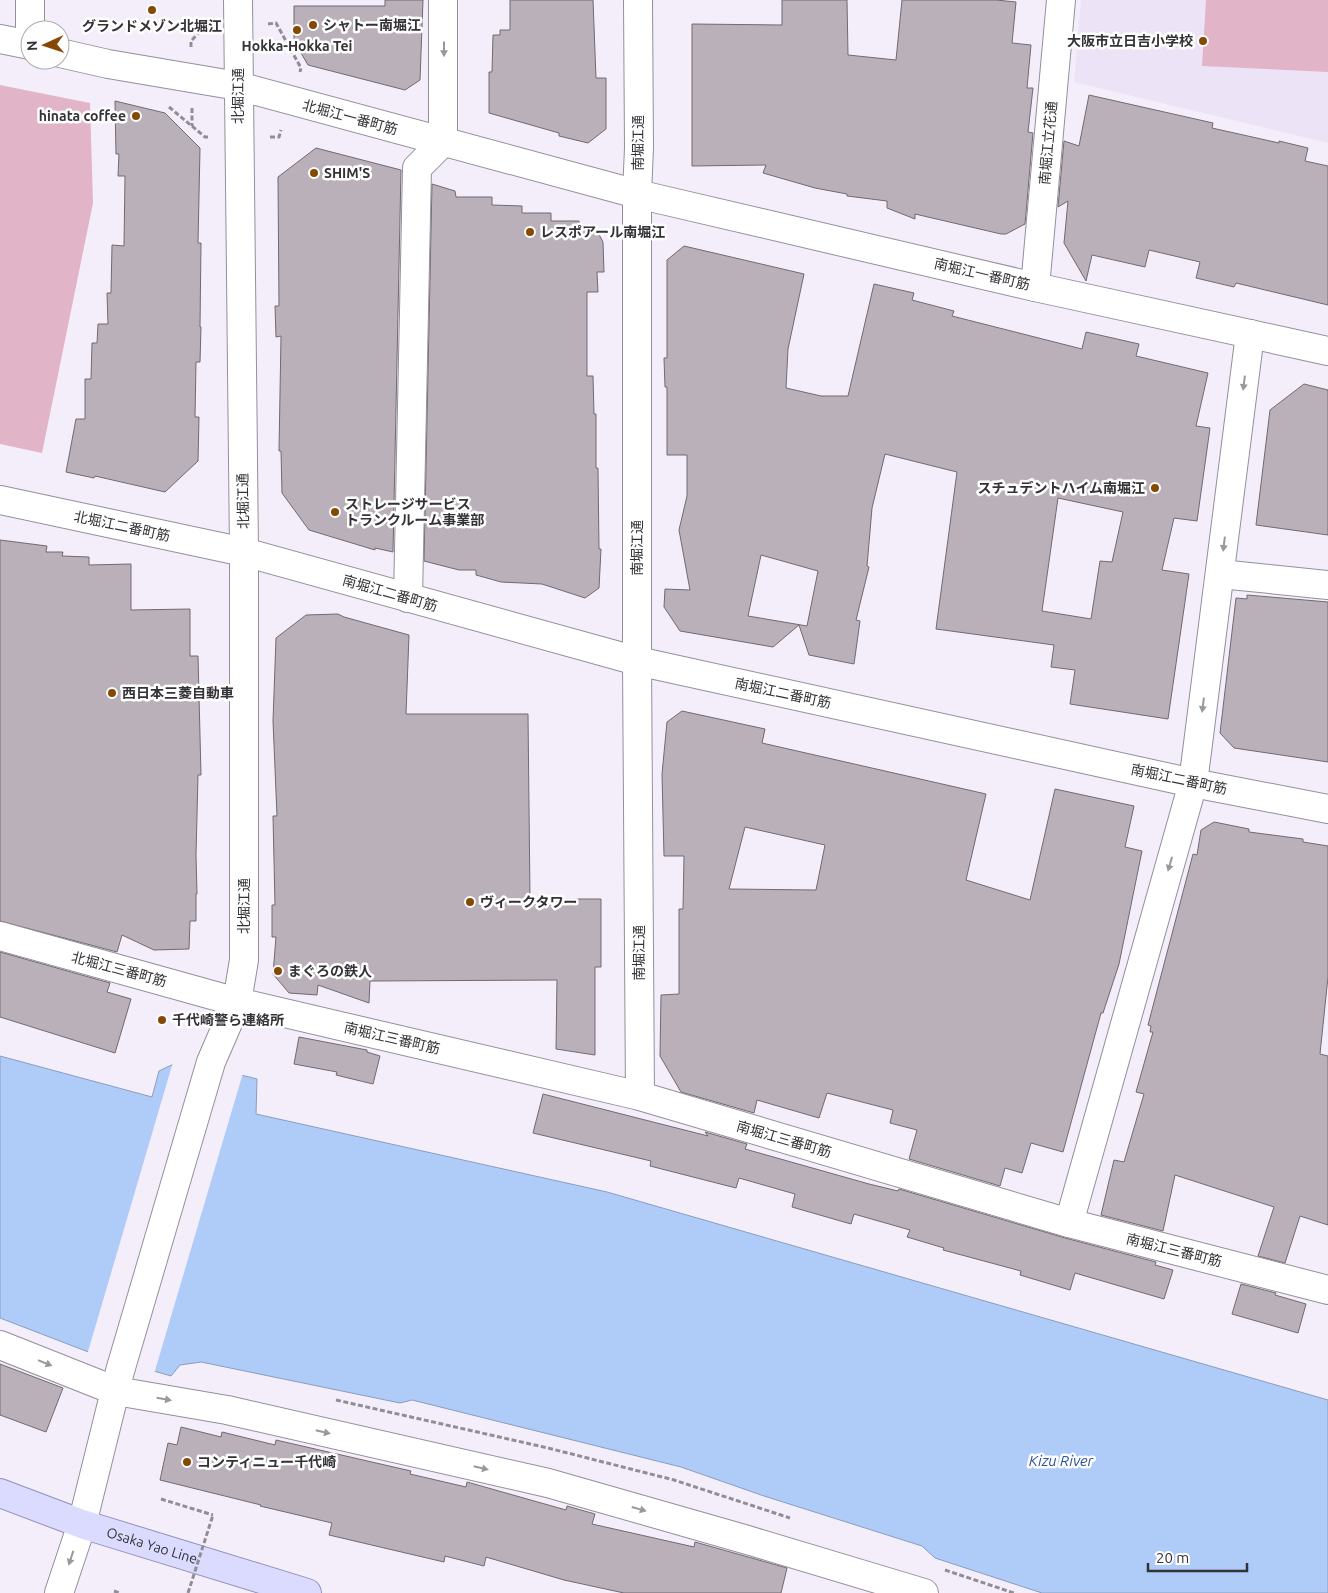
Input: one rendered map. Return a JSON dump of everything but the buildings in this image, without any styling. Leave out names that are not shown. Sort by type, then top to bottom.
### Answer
[{"type":"main road","name":"Osaka Yao Line","points":[[0,1493],[82,1524],[307,1593]]},
{"type":"street","points":[[30,0],[30,20]]},
{"type":"street","name":"北堀江通","points":[[59,1593],[82,1524],[120,1371],[211,1062],[237,1002],[244,960],[244,552],[238,0]]},
{"type":"street","points":[[408,598],[416,168],[443,142],[444,0]]},
{"type":"street","name":"南堀江通","points":[[638,0],[637,661],[640,1096]]},
{"type":"street","name":"南堀江立花通","points":[[1035,287],[1061,0]]},
{"type":"street","points":[[0,39],[20,43]]},
{"type":"street","name":"北堀江一番町筋","points":[[70,54],[108,64],[238,86],[638,194]]},
{"type":"street","name":"南堀江一番町筋","points":[[638,194],[1035,287],[1328,351]]},
{"type":"street","points":[[1069,1223],[1193,783],[1250,334]]},
{"type":"street","name":"北堀江二番町筋","points":[[0,500],[244,552]]},
{"type":"street","name":"南堀江二番町筋","points":[[244,552],[637,661],[1193,783],[1328,809]]},
{"type":"street","points":[[1220,574],[1328,584]]},
{"type":"street","name":"北堀江三番町筋","points":[[0,936],[237,1002]]},
{"type":"street","name":"南堀江三番町筋","points":[[237,1002],[640,1096],[1069,1223],[1328,1290]]},
{"type":"street","points":[[0,1345],[116,1391],[227,1410],[548,1483],[924,1593]]},
{"type":"path","points":[[276,23],[302,68]]},
{"type":"path","points":[[191,41],[205,25]]},
{"type":"path","points":[[161,1499],[213,1515],[188,1593]]},
{"type":"path","points":[[114,1591],[120,1593]]},
{"type":"shaded area","name":"大阪市立日吉小学校","points":[[1081,0],[1328,0],[1328,143],[1074,82]]},
{"type":"shaded area","points":[[1206,0],[1328,0],[1328,72],[1202,66]]},
{"type":"shaded area","points":[[0,85],[90,103],[93,203],[42,453],[0,444]]},
{"type":"water","name":"Kizu River","points":[[0,1056],[152,1097],[159,1071],[182,1060],[257,1079],[256,1114],[607,1192],[1328,1400],[1328,1593],[1042,1593],[935,1558],[922,1546],[764,1496],[681,1467],[412,1400],[400,1403],[201,1362],[180,1365],[171,1376],[91,1353],[0,1318]]},
{"type":"pier","points":[[182,1058],[243,1073],[154,1374],[87,1355],[173,1062]]},
{"type":"place","name":"グランドメゾン北堀江","points":[[152,10]]},
{"type":"place","name":"シャトー南堀江","points":[[313,25]]},
{"type":"place","name":"Hokka-Hokka Tei","points":[[297,30]]},
{"type":"place","name":"大阪市立日吉小学校","points":[[1203,41]]},
{"type":"place","name":"hinata coffee","points":[[136,116]]},
{"type":"place","name":"SHIM'S","points":[[314,173]]},
{"type":"place","name":"レスポアール南堀江","points":[[530,232]]},
{"type":"place","name":"スチュデントハイム南堀江","points":[[1155,488]]},
{"type":"place","name":"ストレージサービス トランクルーム事業部","points":[[335,512]]},
{"type":"place","name":"西日本三菱自動車","points":[[112,693]]},
{"type":"place","name":"ヴィークタワー","points":[[470,902]]},
{"type":"place","name":"まぐろの鉄人","points":[[278,971]]},
{"type":"place","name":"千代崎警ら連絡所","points":[[162,1020]]},
{"type":"place","name":"コンティニュー千代崎","points":[[187,1462]]}]
